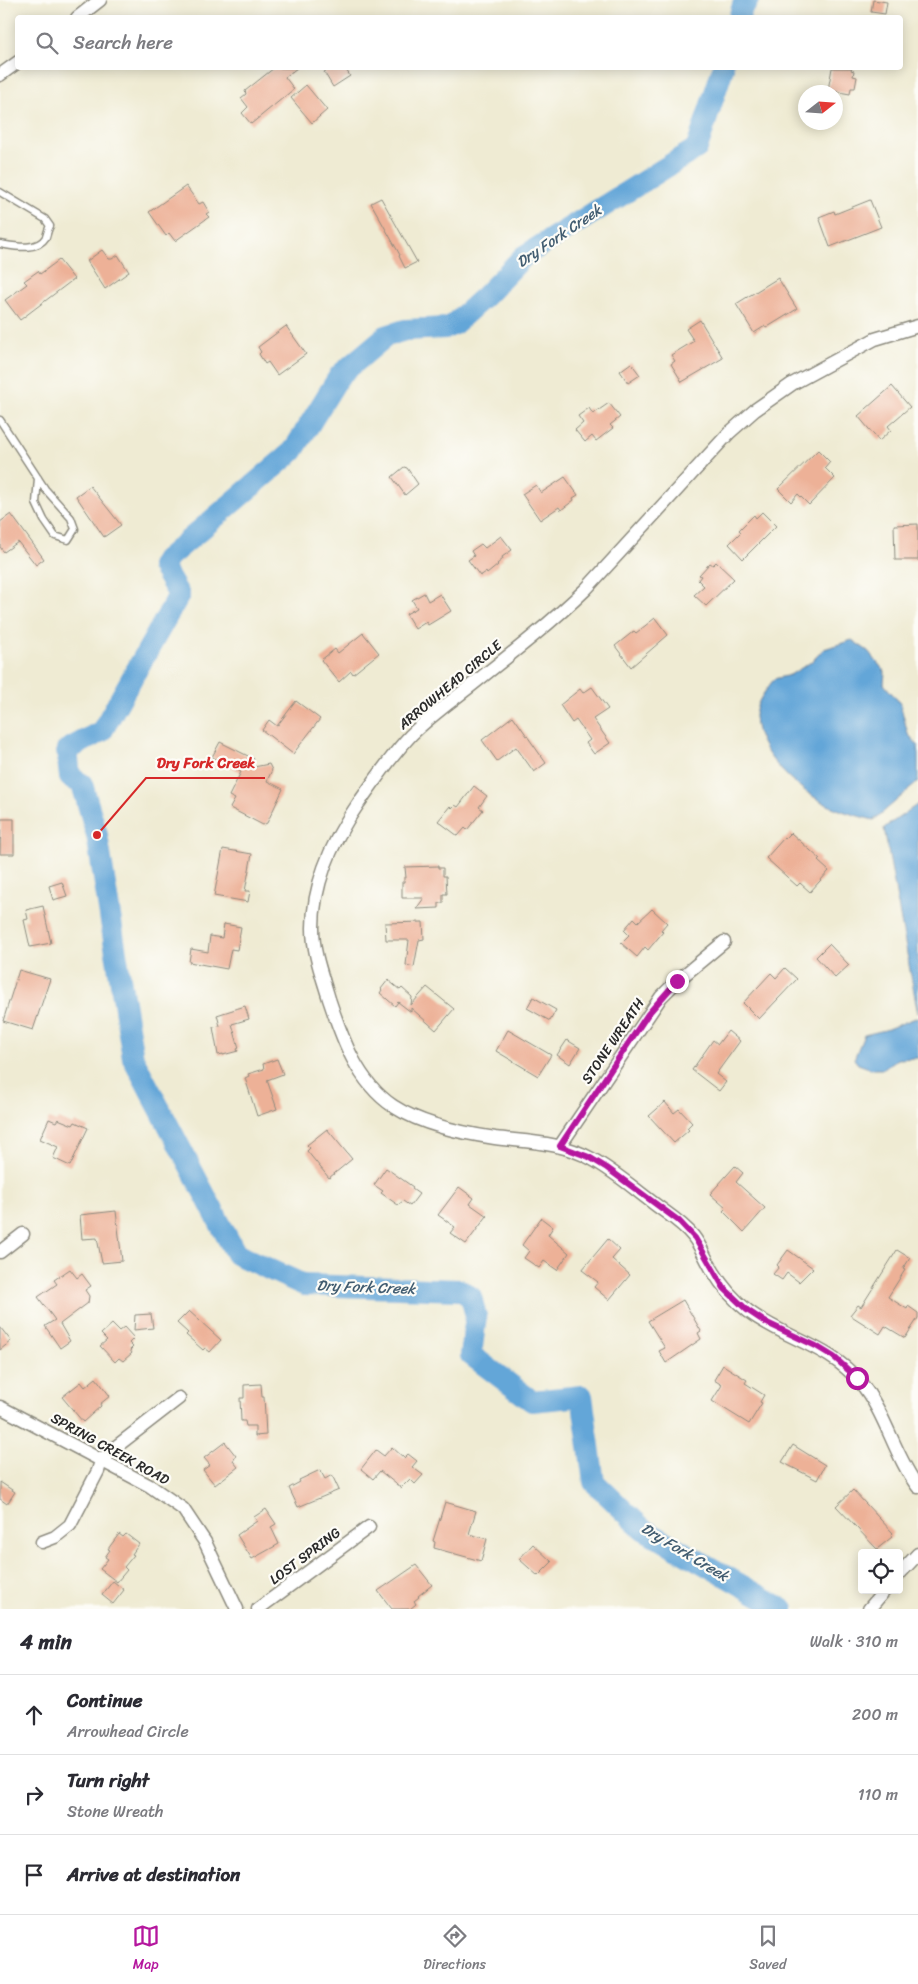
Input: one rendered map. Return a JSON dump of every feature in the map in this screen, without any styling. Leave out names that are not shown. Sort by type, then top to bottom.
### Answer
[{"type":"street","points":[[81,15],[100,0]]},
{"type":"street","points":[[0,76],[15,64]]},
{"type":"street","name":"ARROWHEAD CIRCLE","points":[[918,326],[875,338],[792,384],[755,410],[729,433],[562,613],[436,713],[411,736],[388,761],[347,820],[328,858],[318,888],[313,930],[315,951],[342,1036],[357,1066],[373,1087],[394,1106],[418,1119],[492,1138],[560,1146],[589,1157],[607,1168],[679,1221],[695,1238],[724,1288],[747,1310],[765,1322],[816,1346],[834,1357],[852,1374],[866,1389],[880,1412],[906,1469],[918,1487]]},
{"type":"street","name":"STONE WREATH","points":[[560,1146],[661,997],[677,981],[724,942]]},
{"type":"street","points":[[0,1252],[23,1234]]},
{"type":"street","points":[[42,1542],[55,1537],[70,1524],[98,1471],[101,1461],[117,1446],[179,1398]]},
{"type":"street","name":"SPRING CREEK ROAD","points":[[0,1407],[150,1486],[183,1509],[205,1542],[238,1609]]},
{"type":"street","name":"LOST SPRING","points":[[258,1609],[369,1527]]},
{"type":"street","points":[[903,1570],[918,1554]]},
{"type":"street","points":[[869,1609],[881,1594]]},
{"type":"lane","points":[[0,192],[45,219],[50,226],[45,239],[34,246],[20,247],[0,244]]},
{"type":"lane","points":[[0,420],[38,478],[71,518],[75,529],[68,540],[55,536],[44,520],[36,503],[38,478]]},
{"type":"water","points":[[852,640],[868,651],[885,672],[884,684],[900,703],[908,734],[918,745],[918,782],[874,820],[848,813],[824,803],[789,778],[769,755],[762,743],[755,716],[759,701],[774,679],[790,675],[811,662],[824,649]]},
{"type":"water","points":[[918,804],[918,1014],[884,828]]},
{"type":"water","points":[[918,1017],[918,1058],[897,1059],[884,1069],[872,1069],[858,1064],[854,1059],[864,1035],[885,1030]]},
{"type":"building","points":[[873,0],[887,2],[885,14],[871,12]]},
{"type":"building","points":[[271,70],[294,70],[285,77],[294,89],[251,124],[242,113],[248,107],[241,98],[246,94],[245,91]]},
{"type":"building","points":[[328,70],[346,70],[350,76],[333,87],[324,72]]},
{"type":"building","points":[[832,70],[854,71],[853,76],[857,77],[855,88],[851,88],[850,94],[843,93],[843,85],[829,85]]},
{"type":"building","points":[[306,85],[327,110],[312,123],[291,98]]},
{"type":"building","points":[[186,186],[199,204],[203,202],[209,212],[206,214],[209,217],[175,241],[169,233],[166,236],[149,212]]},
{"type":"building","points":[[381,198],[417,262],[405,268],[400,255],[371,203]]},
{"type":"building","points":[[870,200],[881,227],[830,247],[819,217],[834,211],[835,214]]},
{"type":"building","points":[[102,250],[109,259],[118,255],[129,272],[105,289],[87,261]]},
{"type":"building","points":[[59,260],[74,279],[20,320],[5,300],[27,284],[24,281],[38,271],[40,274]]},
{"type":"building","points":[[778,278],[797,309],[754,333],[736,304]]},
{"type":"building","points":[[700,320],[723,358],[682,382],[671,364],[675,361],[671,355],[694,341],[686,329]]},
{"type":"building","points":[[286,326],[306,354],[277,375],[268,362],[265,364],[259,354],[261,352],[258,347]]},
{"type":"building","points":[[631,363],[640,375],[628,383],[620,371]]},
{"type":"building","points":[[892,386],[910,407],[888,426],[891,430],[879,441],[858,416]]},
{"type":"building","points":[[609,403],[620,417],[610,425],[613,428],[596,441],[592,436],[585,442],[575,430],[583,423],[578,416],[589,408],[593,414]]},
{"type":"building","points":[[818,450],[830,462],[825,468],[835,478],[809,505],[798,494],[791,502],[778,489]]},
{"type":"building","points":[[404,467],[407,468],[418,484],[405,495],[392,477]]},
{"type":"building","points":[[565,477],[578,495],[561,510],[559,507],[540,520],[522,494],[536,485],[541,493]]},
{"type":"building","points":[[90,486],[121,525],[104,537],[76,496]]},
{"type":"building","points":[[762,512],[776,526],[743,559],[729,544],[741,532],[739,530],[754,515],[756,518]]},
{"type":"building","points":[[11,514],[44,559],[36,565],[18,542],[4,552],[0,547],[0,522]]},
{"type":"building","points":[[918,524],[918,560],[895,560],[894,525]]},
{"type":"building","points":[[501,536],[512,550],[502,557],[503,559],[498,565],[487,574],[486,572],[480,576],[468,560],[474,556],[471,551],[481,544],[485,548]]},
{"type":"building","points":[[716,562],[734,579],[706,606],[694,595],[704,586],[698,580],[701,576],[699,575],[710,563],[713,565]]},
{"type":"building","points":[[424,593],[428,601],[440,594],[451,611],[428,625],[426,622],[415,629],[406,614],[417,608],[412,600]]},
{"type":"building","points":[[655,618],[668,635],[631,667],[615,646]]},
{"type":"building","points":[[363,633],[379,653],[353,674],[351,671],[339,682],[321,660],[335,649],[338,653]]},
{"type":"building","points":[[592,687],[608,709],[593,719],[610,743],[594,754],[586,743],[590,740],[576,720],[572,723],[560,705],[580,689],[583,693]]},
{"type":"building","points":[[296,701],[320,719],[293,754],[262,730],[269,720],[277,726]]},
{"type":"building","points":[[513,716],[546,763],[534,772],[516,747],[497,761],[482,740]]},
{"type":"building","points":[[220,742],[254,759],[249,768],[269,764],[272,770],[267,781],[283,789],[267,823],[263,825],[230,808],[235,799],[229,796],[241,772],[212,757]]},
{"type":"building","points":[[474,786],[487,796],[479,807],[483,810],[467,830],[465,828],[458,836],[438,821],[450,806],[452,808],[455,805],[458,807]]},
{"type":"building","points":[[1,819],[14,819],[14,854],[0,854]]},
{"type":"building","points":[[791,833],[820,859],[818,861],[829,871],[810,892],[800,883],[797,886],[766,858]]},
{"type":"building","points":[[223,849],[252,854],[245,891],[250,891],[248,902],[214,896]]},
{"type":"building","points":[[438,866],[438,868],[443,868],[443,876],[446,876],[447,894],[443,894],[443,903],[439,903],[439,908],[416,909],[424,898],[402,898],[402,882],[406,878],[405,867]]},
{"type":"building","points":[[62,882],[67,896],[53,900],[49,886]]},
{"type":"building","points":[[43,906],[51,943],[30,947],[24,920],[28,919],[26,910]]},
{"type":"building","points":[[652,909],[667,923],[661,930],[663,932],[648,950],[645,947],[637,957],[621,943],[629,935],[624,930],[634,918],[638,922]]},
{"type":"building","points":[[423,922],[424,939],[419,940],[414,967],[406,965],[409,940],[386,940],[385,923]]},
{"type":"building","points":[[224,924],[241,927],[237,950],[231,949],[227,969],[189,962],[191,949],[208,952],[210,936],[222,938]]},
{"type":"building","points":[[829,944],[849,965],[835,978],[816,957]]},
{"type":"building","points":[[785,968],[797,979],[759,1019],[743,1003],[771,973],[776,978]]},
{"type":"building","points":[[19,970],[50,979],[33,1030],[3,1021]]},
{"type":"building","points":[[388,980],[400,990],[402,988],[412,997],[411,1005],[427,987],[454,1009],[436,1030],[411,1008],[411,1012],[398,1002],[395,1006],[380,993]]},
{"type":"building","points":[[533,997],[556,1010],[550,1021],[527,1008]]},
{"type":"building","points":[[245,1006],[249,1019],[232,1024],[239,1048],[237,1049],[238,1051],[218,1055],[213,1027],[220,1026],[217,1015]]},
{"type":"building","points":[[508,1030],[551,1055],[538,1076],[496,1051]]},
{"type":"building","points":[[728,1031],[740,1041],[716,1074],[726,1082],[719,1091],[692,1070],[713,1040],[718,1044]]},
{"type":"building","points":[[567,1040],[580,1048],[570,1064],[557,1055]]},
{"type":"building","points":[[277,1059],[283,1074],[267,1080],[277,1109],[257,1116],[245,1078],[249,1076],[248,1074],[264,1069],[263,1064]]},
{"type":"building","points":[[665,1102],[674,1113],[679,1109],[692,1123],[687,1128],[689,1130],[674,1143],[649,1116]]},
{"type":"building","points":[[49,1119],[56,1122],[58,1119],[73,1125],[75,1122],[88,1128],[70,1166],[53,1158],[58,1147],[40,1139]]},
{"type":"building","points":[[327,1129],[352,1159],[329,1178],[307,1151],[310,1148],[307,1145]]},
{"type":"building","points":[[735,1166],[743,1173],[736,1182],[765,1208],[744,1232],[723,1211],[726,1208],[710,1194]]},
{"type":"building","points":[[386,1168],[413,1187],[412,1189],[419,1194],[410,1206],[403,1201],[398,1205],[381,1193],[383,1191],[374,1185]]},
{"type":"building","points":[[459,1187],[474,1198],[470,1204],[487,1216],[466,1244],[450,1233],[455,1227],[438,1215]]},
{"type":"building","points":[[116,1211],[122,1261],[102,1263],[97,1238],[82,1239],[80,1215]]},
{"type":"building","points":[[541,1218],[553,1227],[548,1235],[569,1253],[557,1270],[544,1261],[539,1268],[524,1258],[529,1251],[522,1245]]},
{"type":"building","points":[[608,1239],[620,1250],[612,1259],[630,1275],[609,1300],[594,1287],[598,1282],[582,1270]]},
{"type":"building","points":[[788,1250],[813,1268],[799,1282],[787,1273],[782,1280],[773,1274]]},
{"type":"building","points":[[897,1250],[910,1258],[903,1269],[905,1270],[888,1297],[907,1309],[908,1306],[918,1313],[918,1318],[905,1338],[885,1326],[880,1334],[850,1315],[858,1305],[861,1307]]},
{"type":"building","points":[[70,1269],[77,1278],[82,1274],[91,1286],[85,1290],[89,1296],[88,1303],[60,1324],[70,1341],[60,1348],[45,1326],[55,1320],[38,1297],[57,1284],[54,1280]]},
{"type":"building","points":[[683,1300],[701,1331],[698,1333],[701,1339],[666,1363],[659,1351],[665,1348],[648,1321]]},
{"type":"building","points":[[189,1311],[221,1340],[210,1352],[205,1348],[203,1350],[186,1335],[188,1333],[177,1323]]},
{"type":"building","points":[[151,1314],[153,1328],[134,1330],[135,1315]]},
{"type":"building","points":[[112,1324],[119,1331],[124,1327],[134,1338],[129,1343],[133,1347],[130,1350],[132,1353],[123,1361],[119,1358],[115,1362],[100,1346],[107,1340],[101,1334]]},
{"type":"building","points":[[0,1327],[11,1341],[0,1350]]},
{"type":"building","points":[[723,1365],[747,1380],[745,1383],[764,1395],[760,1402],[762,1403],[749,1424],[712,1401],[722,1385],[714,1380]]},
{"type":"building","points":[[96,1378],[110,1396],[83,1422],[62,1397],[81,1382],[85,1387]]},
{"type":"building","points":[[261,1384],[262,1397],[264,1397],[266,1435],[255,1436],[255,1426],[246,1426],[245,1421],[241,1421],[240,1398],[244,1398],[244,1385]]},
{"type":"building","points":[[225,1442],[236,1456],[233,1461],[238,1467],[215,1485],[203,1470],[210,1465],[204,1458]]},
{"type":"building","points":[[793,1445],[825,1465],[817,1480],[782,1462]]},
{"type":"building","points":[[392,1447],[404,1458],[408,1454],[417,1461],[412,1467],[423,1475],[415,1484],[410,1479],[401,1488],[380,1471],[373,1479],[361,1469],[376,1450],[384,1456]]},
{"type":"building","points":[[320,1470],[325,1479],[332,1475],[339,1490],[298,1507],[289,1488],[300,1482],[299,1480]]},
{"type":"building","points":[[0,1482],[15,1492],[7,1504],[0,1499]]},
{"type":"building","points":[[853,1490],[893,1533],[892,1537],[877,1549],[836,1506]]},
{"type":"building","points":[[445,1502],[476,1511],[469,1534],[487,1539],[481,1561],[434,1548],[435,1542],[433,1541]]},
{"type":"building","points":[[266,1509],[276,1524],[271,1527],[279,1544],[252,1559],[237,1535],[257,1521],[254,1517]]},
{"type":"building","points":[[119,1534],[123,1537],[126,1534],[139,1544],[132,1554],[134,1555],[124,1567],[127,1570],[117,1582],[100,1569],[108,1559],[105,1557],[110,1550],[108,1549]]},
{"type":"building","points":[[533,1544],[552,1562],[538,1576],[519,1559]]},
{"type":"building","points":[[416,1565],[432,1585],[418,1596],[414,1601],[416,1604],[410,1609],[392,1609],[378,1591]]},
{"type":"building","points":[[113,1581],[124,1590],[113,1604],[102,1595]]},
{"type":"waterway","name":"Dry Fork Creek","points":[[740,15],[743,5],[748,0]]},
{"type":"waterway","name":"Dry Fork Creek","points":[[722,70],[697,148],[524,256],[485,296],[453,325],[446,328],[405,330],[386,336],[340,375],[293,451],[164,561],[162,566],[179,595],[102,731],[67,750],[70,777],[82,784],[97,835],[133,1058],[236,1254],[304,1285],[460,1290],[471,1297],[476,1316],[471,1355],[532,1401],[582,1396],[594,1482],[643,1529],[783,1609]]},
{"type":"place","name":"Dry Fork Creek","points":[[97,835]]},
{"type":"route","points":[[677,981],[648,1014],[560,1146],[589,1157],[607,1168],[679,1221],[695,1238],[724,1288],[747,1310],[765,1322],[816,1346],[834,1357],[857,1378]]}]
